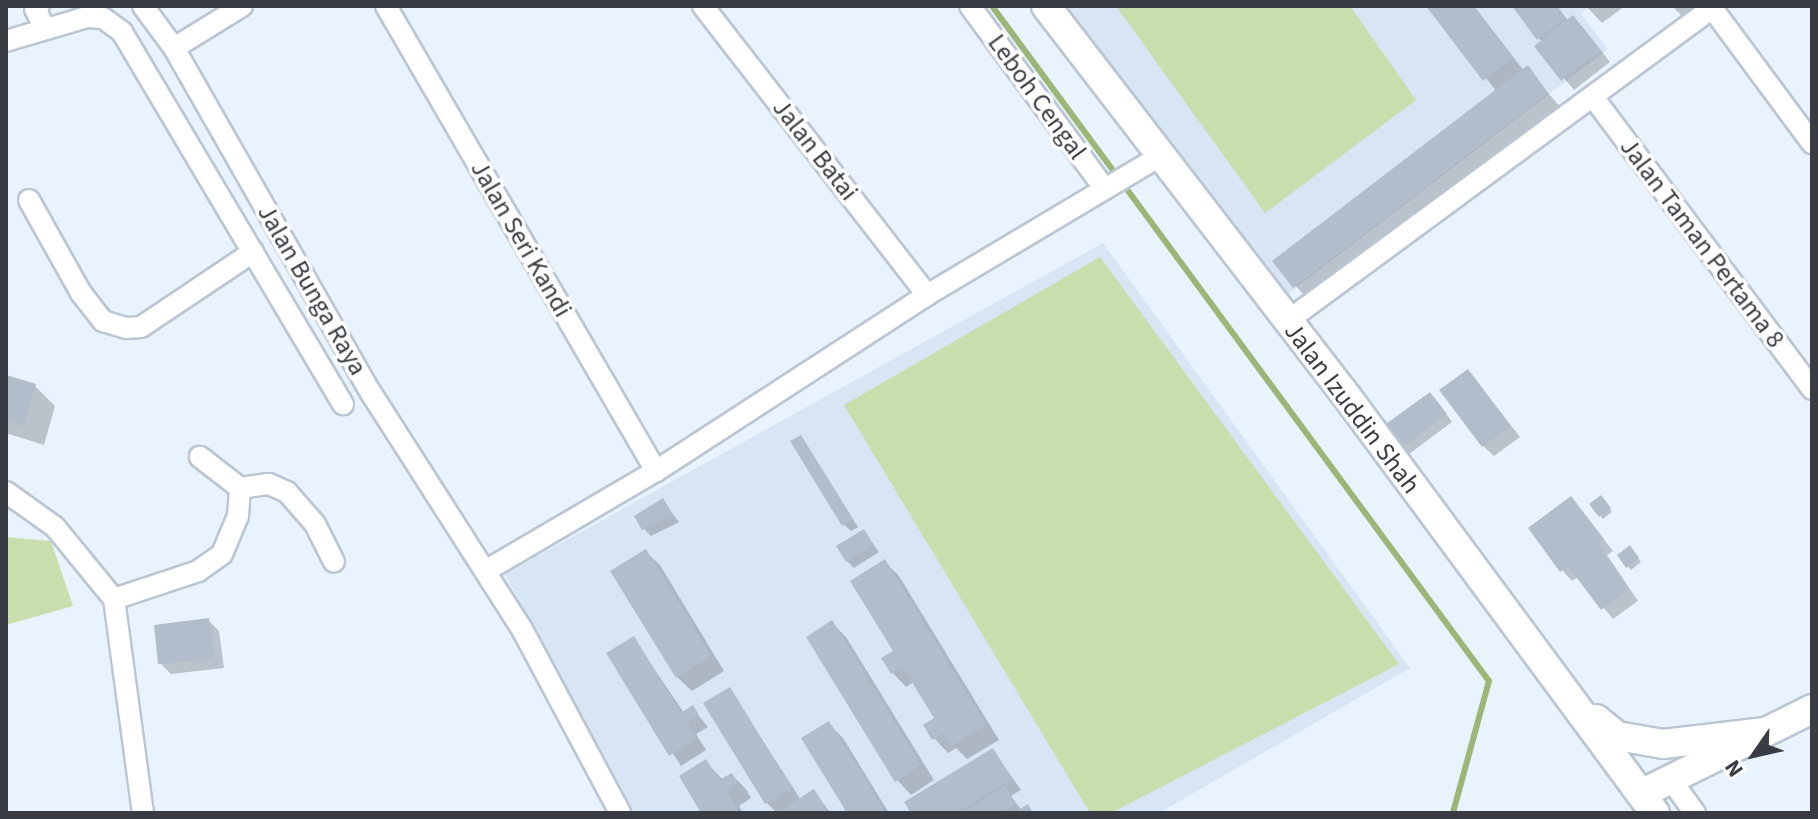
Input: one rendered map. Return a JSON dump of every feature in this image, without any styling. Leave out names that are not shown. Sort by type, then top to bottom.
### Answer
[{"type":"main road","name":"Jalan Izuddin Shah","points":[[1046,6],[1564,687],[1648,804]]},
{"type":"main road","points":[[1564,687],[1617,736],[1637,741],[1679,744],[1765,732]]},
{"type":"main road","points":[[1648,804],[1671,780],[1812,709]]},
{"type":"street","name":"Jalan Bunga Raya","points":[[143,6],[174,48],[371,393],[487,570],[620,813]]},
{"type":"street","points":[[174,48],[242,6]]},
{"type":"street","name":"Jalan Seri Kandi","points":[[386,6],[656,471]]},
{"type":"street","name":"Jalan Batai","points":[[703,6],[927,295]]},
{"type":"street","name":"Leboh Cengal","points":[[970,6],[1115,183]]},
{"type":"street","points":[[1286,322],[1713,7],[1812,143]]},
{"type":"street","name":"Jalan Bunga Raya","points":[[6,41],[38,12],[103,18],[122,32],[343,404]]},
{"type":"street","name":"Jalan Taman Pertama 8","points":[[1593,97],[1812,389]]},
{"type":"street","points":[[487,570],[656,471],[927,295],[1160,156]]},
{"type":"street","points":[[29,200],[81,293],[103,321],[126,328],[141,327],[253,252]]},
{"type":"street","points":[[200,457],[240,488],[269,484],[287,492],[315,524],[334,562]]},
{"type":"street","points":[[114,599],[198,571],[222,554],[238,516],[240,488]]},
{"type":"street","points":[[6,492],[55,527],[114,599],[143,813]]},
{"type":"street","points":[[1671,780],[1695,813]]},
{"type":"shaded area","points":[[1055,6],[1589,6],[1581,14],[1608,49],[1280,300]]},
{"type":"shaded area","points":[[1103,243],[1410,668],[1159,813],[632,813],[505,574]]},
{"type":"green space","points":[[1116,6],[1350,6],[1416,100],[1265,213]]},
{"type":"green space","points":[[1100,257],[1399,664],[1111,813],[1090,813],[844,405]]},
{"type":"green space","points":[[6,537],[51,541],[73,606],[6,625]]},
{"type":"building","points":[[1426,6],[1473,6],[1513,58],[1483,81]]},
{"type":"building","points":[[1512,6],[1556,6],[1565,18],[1537,40]]},
{"type":"building","points":[[1573,15],[1601,51],[1561,81],[1534,46]]},
{"type":"building","points":[[1528,65],[1548,93],[1293,288],[1272,261]]},
{"type":"building","points":[[1468,369],[1511,426],[1482,447],[1439,390]]},
{"type":"building","points":[[6,375],[36,384],[23,426],[6,420]]},
{"type":"building","points":[[1430,392],[1447,414],[1400,449],[1383,426]]},
{"type":"building","points":[[801,435],[853,519],[842,526],[790,441]]},
{"type":"building","points":[[1601,495],[1611,508],[1599,517],[1589,504]]},
{"type":"building","points":[[1571,496],[1604,539],[1598,543],[1628,589],[1601,610],[1568,566],[1560,572],[1528,528]]},
{"type":"building","points":[[663,498],[673,515],[642,530],[634,516]]},
{"type":"building","points":[[864,529],[874,545],[846,562],[836,546]]},
{"type":"building","points":[[1630,545],[1639,558],[1626,568],[1617,555]]},
{"type":"building","points":[[646,549],[711,656],[676,678],[610,571]]},
{"type":"building","points":[[885,559],[986,725],[951,746],[943,733],[932,740],[923,725],[934,718],[902,666],[891,674],[881,658],[893,651],[850,581]]},
{"type":"building","points":[[209,618],[214,658],[158,664],[154,625]]},
{"type":"building","points":[[832,620],[921,765],[895,782],[806,637]]},
{"type":"building","points":[[634,636],[681,713],[693,705],[699,715],[687,723],[697,739],[669,756],[606,653]]},
{"type":"building","points":[[730,687],[792,788],[765,804],[703,703]]},
{"type":"building","points":[[829,721],[886,813],[847,813],[801,738]]},
{"type":"building","points":[[993,748],[1012,779],[956,813],[911,813],[904,802]]},
{"type":"building","points":[[706,759],[719,780],[732,773],[738,783],[726,791],[740,813],[701,813],[679,776]]},
{"type":"building","points":[[1005,786],[1015,804],[1000,813],[962,813]]},
{"type":"building","points":[[814,789],[829,813],[783,813],[781,810]]},
{"type":"building","points":[[1028,804],[1033,813],[1014,813]]},
{"type":"waterway","points":[[992,6],[1489,681],[1453,813]]}]
